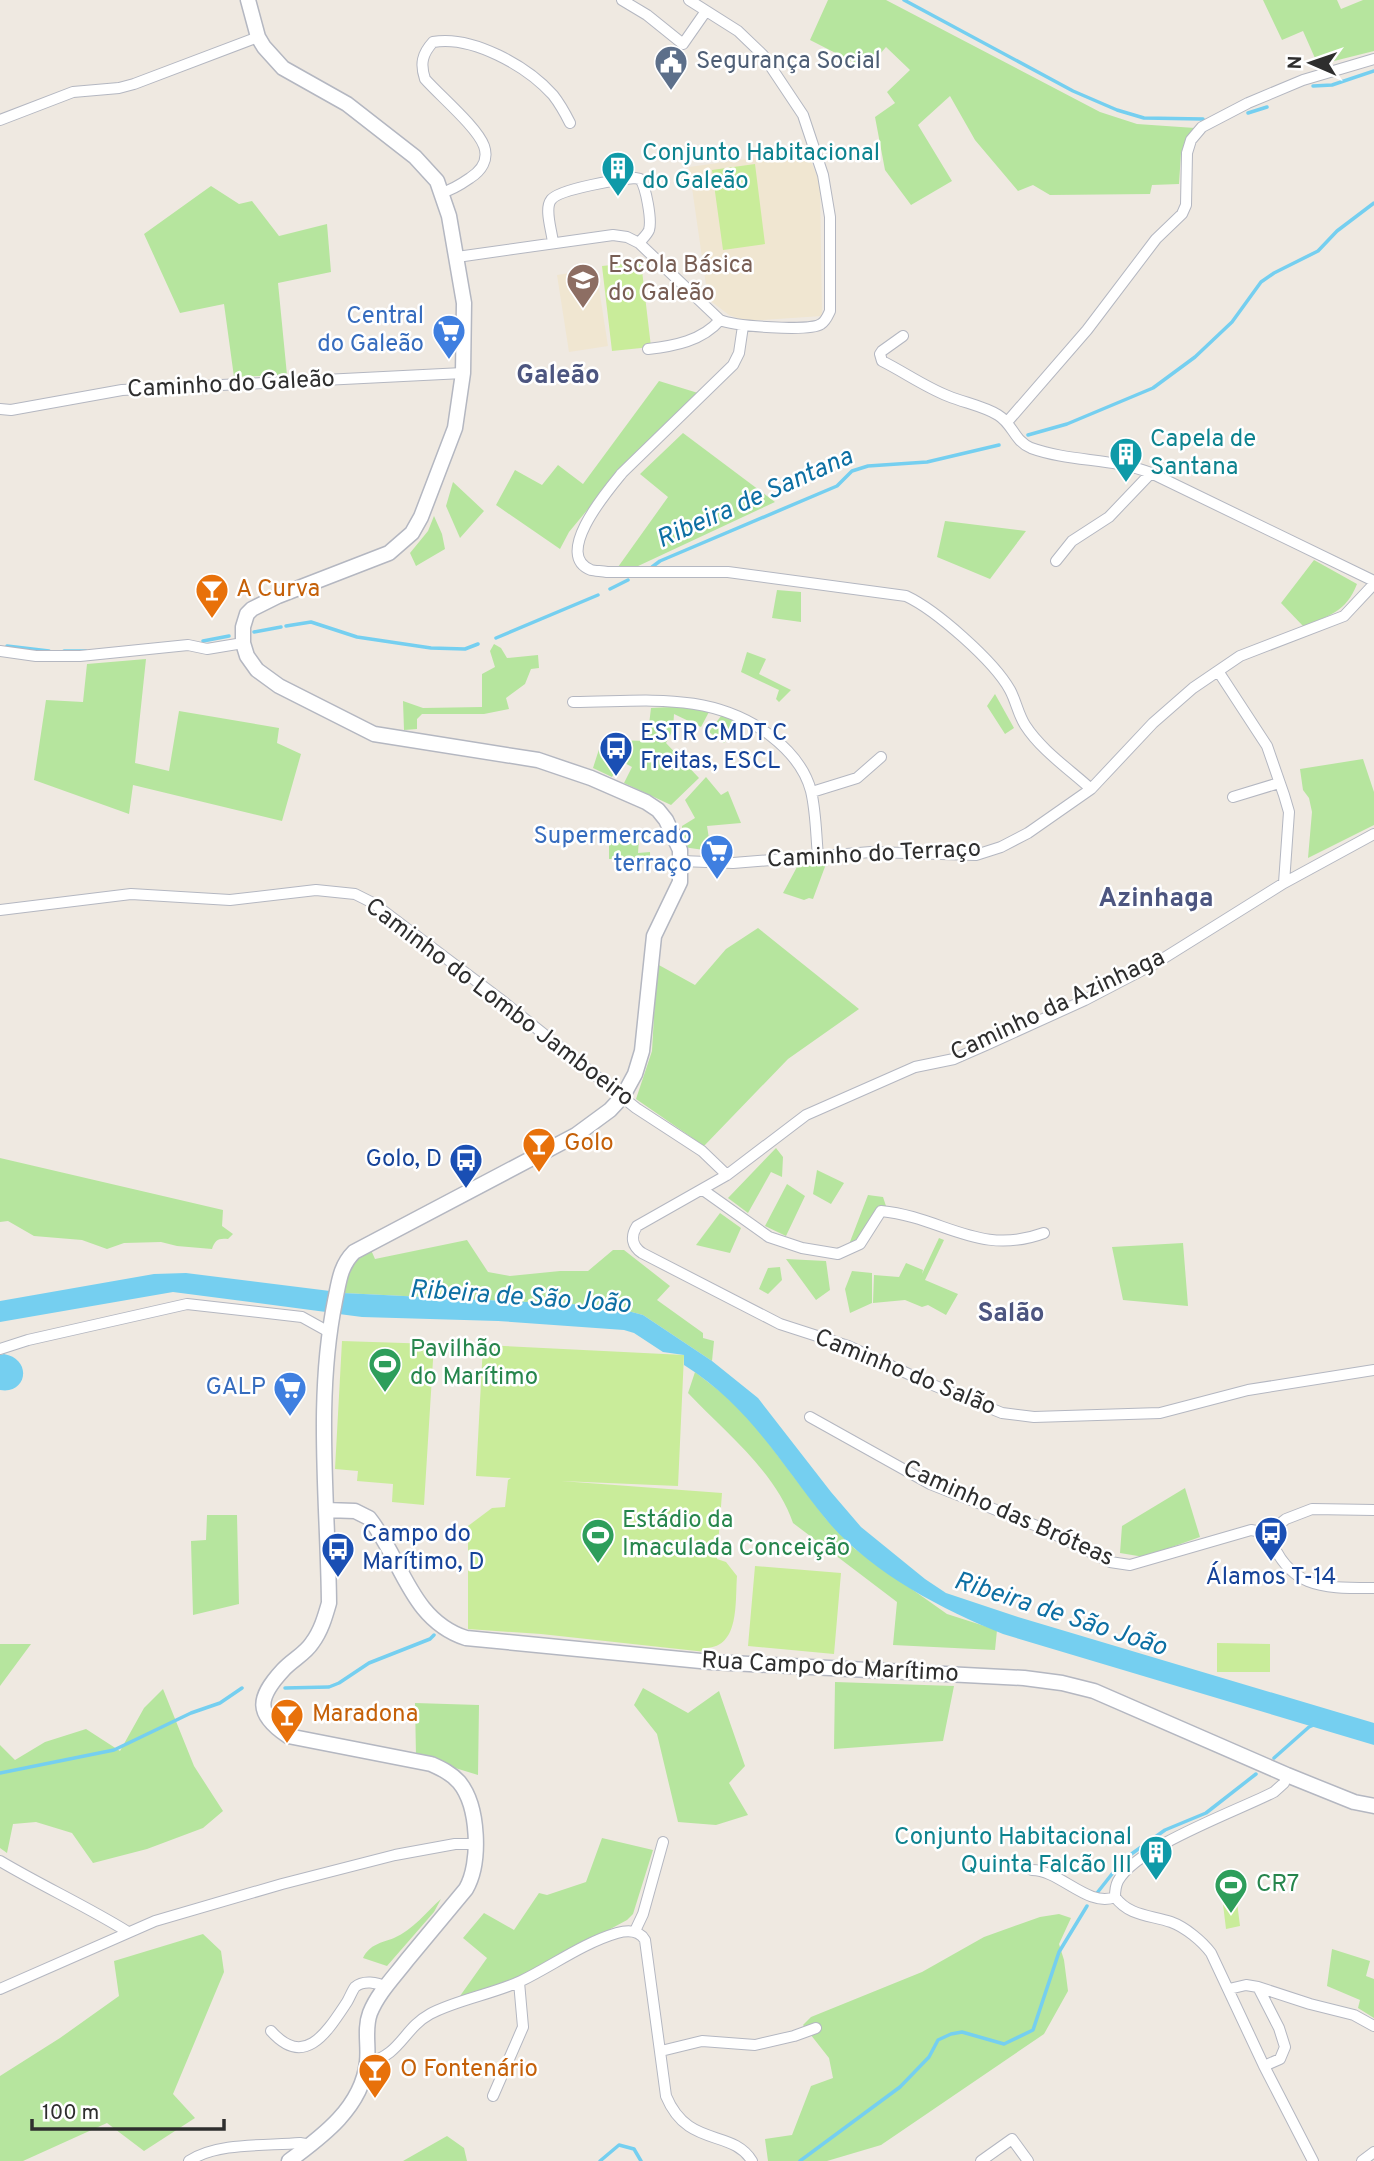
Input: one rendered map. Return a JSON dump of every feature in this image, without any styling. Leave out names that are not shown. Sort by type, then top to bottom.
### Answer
[{"type":"main road","points":[[248,0],[258,37],[283,68],[330,93],[415,157],[436,181],[449,216],[464,303],[463,373],[455,428],[430,497],[412,533],[389,553],[266,601],[252,609],[247,614],[243,627],[243,643],[251,663],[263,676],[361,729],[394,739],[506,753],[538,760],[592,778],[646,802],[666,820],[677,839],[681,860],[676,893],[654,936],[642,1051],[635,1074],[623,1096],[590,1127],[354,1252],[341,1270],[329,1332],[323,1386],[328,1602],[324,1622],[311,1646],[283,1670],[268,1690],[263,1705],[268,1720],[288,1736],[431,1764],[448,1772],[466,1793],[476,1844],[474,1870],[466,1889],[386,1987],[370,2014],[368,2063],[361,2086],[351,2105],[311,2146],[289,2161]]},
{"type":"main road","name":"Rua Campo do Marítimo","points":[[326,1510],[355,1511],[369,1518],[427,1614],[444,1629],[470,1639],[711,1662],[1062,1683],[1094,1691],[1287,1775],[1354,1802],[1374,1806]]},
{"type":"street","points":[[622,0],[647,15],[683,44],[706,11]]},
{"type":"street","points":[[457,257],[613,235],[627,237],[639,243],[720,320],[743,326],[808,327],[821,324],[830,310],[830,217],[823,175],[803,115],[763,55],[738,31],[692,2]]},
{"type":"street","points":[[0,120],[73,92],[134,84],[258,37]]},
{"type":"street","points":[[441,193],[453,190],[479,173],[486,154],[484,144],[477,134],[425,79],[421,69],[422,60],[433,42],[459,41],[479,46],[529,74],[552,94],[570,123]]},
{"type":"street","points":[[1008,421],[1087,330],[1156,239],[1182,214],[1186,205],[1187,153],[1191,140],[1202,127],[1248,103],[1303,80],[1374,59]]},
{"type":"street","points":[[553,243],[548,208],[549,201],[554,196],[635,178],[640,179],[644,186],[649,221],[648,231],[639,243]]},
{"type":"street","points":[[648,349],[680,345],[707,332],[720,320]]},
{"type":"street","points":[[743,326],[738,354],[733,365],[607,490],[579,537],[578,551],[581,562],[590,570],[607,572],[728,572],[906,596],[921,603],[974,648],[1002,677],[1024,723],[1035,738],[1091,789]]},
{"type":"street","points":[[903,336],[882,351],[882,361],[947,396],[979,406],[1008,421],[1015,437],[1027,446],[1072,458],[1132,466],[1151,472],[1374,583]]},
{"type":"street","name":"Caminho do Galeão","points":[[0,410],[122,390],[463,373]]},
{"type":"street","points":[[1056,561],[1072,541],[1109,517],[1151,472]]},
{"type":"street","name":"Caminho do Terraço","points":[[681,860],[733,863],[871,852],[976,855],[1001,847],[1028,833],[1091,789],[1153,723],[1193,688],[1240,656],[1344,616],[1374,583]]},
{"type":"street","points":[[0,651],[36,656],[80,656],[188,645],[207,649],[243,643]]},
{"type":"street","points":[[1218,671],[1267,746],[1289,812],[1284,883]]},
{"type":"street","points":[[573,702],[693,702],[730,712],[761,728],[784,746],[799,765],[812,792],[818,856]]},
{"type":"street","points":[[812,792],[857,778],[881,757]]},
{"type":"street","points":[[1233,797],[1279,783]]},
{"type":"street","name":"Caminho da Azinhaga","points":[[703,1190],[806,1115],[915,1067],[954,1059],[1085,1000],[1156,963],[1284,883],[1374,834]]},
{"type":"street","name":"Caminho do Lombo Jamboeiro","points":[[0,910],[131,894],[230,900],[316,890],[355,894],[373,903],[489,990],[636,1108],[702,1151],[727,1175]]},
{"type":"street","points":[[703,1190],[769,1237],[802,1248],[838,1254],[860,1244],[881,1211],[903,1213],[975,1239],[1014,1242],[1044,1233]]},
{"type":"street","name":"Caminho do Salão","points":[[703,1190],[637,1226],[633,1237],[636,1249],[780,1324],[848,1346],[1002,1413],[1034,1417],[1160,1413],[1248,1390],[1374,1370]]},
{"type":"street","points":[[0,1349],[28,1340],[187,1304],[302,1317],[329,1332]]},
{"type":"street","name":"Caminho das Bróteas","points":[[810,1417],[930,1484],[1042,1528],[1110,1562],[1130,1564],[1251,1530],[1268,1533],[1286,1519],[1312,1508],[1374,1510]]},
{"type":"street","points":[[1268,1533],[1276,1554],[1291,1573],[1308,1582],[1331,1588],[1374,1588]]},
{"type":"street","points":[[1115,1897],[1118,1880],[1139,1860],[1166,1844],[1274,1792],[1287,1775]]},
{"type":"street","points":[[635,1931],[643,1914],[663,1842]]},
{"type":"street","points":[[0,1989],[128,1932],[222,1901],[382,1858],[455,1844],[476,1844]]},
{"type":"street","points":[[0,1861],[128,1932]]},
{"type":"street","points":[[1032,1870],[1053,1876],[1094,1897],[1104,1900],[1115,1897]]},
{"type":"street","points":[[1115,1897],[1128,1909],[1170,1922],[1205,1945],[1217,1962],[1264,2066],[1313,2161]]},
{"type":"street","points":[[368,2063],[382,2059],[416,2024],[430,2014],[519,1982],[615,1934],[635,1931],[645,1940],[666,2096],[672,2110],[682,2122],[695,2131],[741,2149],[752,2161]]},
{"type":"street","points":[[271,2031],[289,2046],[312,2046],[344,2006],[356,1986],[367,1982],[386,1987]]},
{"type":"street","points":[[493,2096],[523,2027],[519,1982]]},
{"type":"street","points":[[1229,1989],[1246,1985],[1258,1987],[1354,2015],[1374,2026]]},
{"type":"street","points":[[1258,1987],[1279,2028],[1285,2047],[1280,2059],[1264,2066]]},
{"type":"street","points":[[661,2051],[702,2041],[755,2045],[817,2028]]},
{"type":"street","points":[[981,2161],[1012,2138],[1028,2161]]},
{"type":"street","points":[[189,2161],[215,2150],[300,2143],[311,2146]]},
{"type":"street","points":[[1362,2161],[1374,2152]]},
{"type":"shaded area","points":[[807,151],[820,184],[822,316],[745,321],[729,315],[708,299],[689,167]]},
{"type":"shaded area","name":"Escola Básica do Galeão","points":[[596,269],[608,346],[569,352],[557,275]]},
{"type":"green space","points":[[828,0],[886,0],[1100,112],[1137,124],[1195,128],[1181,153],[1179,184],[1152,185],[1150,194],[1050,195],[1033,185],[1018,191],[975,140],[950,96],[918,125],[952,181],[911,205],[885,170],[875,117],[895,103],[887,92],[910,70],[886,47],[867,69],[810,40]]},
{"type":"green space","points":[[1263,0],[1337,0],[1341,9],[1363,0],[1374,0],[1374,51],[1318,65],[1303,31],[1282,40]]},
{"type":"green space","points":[[755,164],[765,244],[723,250],[712,170]]},
{"type":"green space","points":[[211,186],[239,204],[252,201],[279,236],[327,224],[331,272],[278,283],[287,375],[234,377],[224,304],[180,313],[144,234]]},
{"type":"green space","points":[[641,262],[651,347],[612,351],[602,266]]},
{"type":"green space","points":[[659,381],[698,393],[598,497],[569,532],[560,549],[496,505],[515,470],[542,485],[558,465],[583,484]]},
{"type":"green space","points":[[683,433],[775,502],[636,567],[618,567],[668,497],[640,474]]},
{"type":"green space","points":[[453,482],[484,511],[460,538],[446,506]]},
{"type":"green space","points":[[434,516],[445,549],[416,566],[410,553],[428,531]]},
{"type":"green space","points":[[945,521],[1026,531],[990,579],[937,557]]},
{"type":"green space","points":[[1314,560],[1357,584],[1348,601],[1336,612],[1303,626],[1281,603]]},
{"type":"green space","points":[[777,590],[801,592],[801,622],[772,618]]},
{"type":"green space","points":[[494,644],[501,648],[507,658],[538,655],[539,668],[531,669],[525,684],[506,698],[509,709],[484,714],[422,714],[417,719],[417,729],[404,730],[403,701],[423,708],[482,707],[482,674],[495,667],[490,651]]},
{"type":"green space","points":[[747,652],[766,659],[759,674],[791,690],[779,702],[776,699],[779,690],[741,672]]},
{"type":"green space","points":[[146,659],[135,763],[169,771],[179,711],[279,728],[277,743],[301,754],[282,821],[133,785],[129,814],[34,780],[46,700],[83,702],[87,664]]},
{"type":"green space","points":[[995,694],[1014,728],[1005,734],[987,706]]},
{"type":"green space","points":[[690,706],[710,710],[701,727],[674,714],[673,730],[666,743],[699,778],[671,805],[624,783],[632,767],[621,761],[612,777],[593,768],[601,743],[610,743],[612,740],[647,741],[651,708]]},
{"type":"green space","points":[[724,712],[743,721],[724,743],[709,732]]},
{"type":"green space","points":[[1363,759],[1374,792],[1374,825],[1308,858],[1312,812],[1309,798],[1303,790],[1300,769]]},
{"type":"green space","points":[[706,777],[721,795],[728,791],[741,823],[707,826],[711,851],[683,847],[682,826],[695,818],[685,800]]},
{"type":"green space","points":[[629,830],[632,838],[639,839],[638,853],[650,852],[650,857],[609,859],[609,836]]},
{"type":"green space","points":[[826,864],[813,899],[804,900],[783,893],[797,867]]},
{"type":"green space","points":[[758,928],[859,1009],[788,1059],[704,1146],[636,1099],[652,1051],[657,964],[695,985],[726,949]]},
{"type":"green space","points":[[776,1148],[783,1157],[782,1177],[771,1172],[748,1213],[728,1198]]},
{"type":"green space","points":[[0,1158],[223,1210],[222,1226],[233,1234],[228,1239],[217,1240],[212,1249],[161,1242],[124,1243],[107,1249],[82,1240],[34,1236],[8,1221],[0,1222]]},
{"type":"green space","points":[[817,1170],[844,1183],[831,1204],[813,1194]]},
{"type":"green space","points":[[787,1184],[805,1196],[786,1236],[765,1226]]},
{"type":"green space","points":[[868,1195],[883,1197],[887,1209],[859,1240],[848,1247]]},
{"type":"green space","points":[[720,1213],[741,1228],[730,1253],[696,1245]]},
{"type":"green space","points":[[939,1238],[944,1240],[925,1280],[958,1294],[946,1315],[928,1305],[922,1307],[905,1300],[873,1303],[874,1275],[899,1277],[906,1263],[923,1270],[922,1274]]},
{"type":"green space","points":[[467,1240],[488,1272],[510,1276],[588,1271],[613,1250],[624,1250],[670,1286],[657,1300],[703,1333],[703,1338],[714,1341],[712,1361],[643,1315],[609,1306],[343,1293],[353,1262],[363,1253],[371,1250],[375,1259]]},
{"type":"green space","points":[[1183,1243],[1188,1306],[1123,1300],[1112,1247]]},
{"type":"green space","points":[[786,1259],[826,1261],[830,1290],[816,1300]]},
{"type":"green space","points":[[780,1267],[782,1280],[768,1294],[759,1289],[768,1268]]},
{"type":"green space","points":[[852,1271],[872,1273],[872,1303],[850,1313],[845,1289]]},
{"type":"green space","name":"Pavilhão do Marítimo","points":[[342,1341],[434,1344],[424,1505],[392,1502],[393,1484],[357,1481],[358,1471],[335,1469]]},
{"type":"green space","points":[[483,1345],[684,1355],[678,1486],[561,1481],[722,1493],[717,1559],[726,1562],[737,1576],[734,1621],[725,1640],[717,1646],[706,1648],[706,1652],[468,1629],[468,1526],[492,1508],[505,1507],[508,1480],[511,1478],[476,1476]]},
{"type":"green space","points":[[695,1372],[726,1396],[753,1423],[826,1519],[855,1549],[947,1614],[997,1630],[995,1650],[893,1645],[897,1602],[793,1523],[785,1504],[762,1469],[688,1393]]},
{"type":"green space","points":[[1185,1488],[1200,1537],[1144,1557],[1120,1553],[1122,1526]]},
{"type":"green space","points":[[207,1515],[237,1515],[239,1604],[193,1615],[191,1541],[206,1540]]},
{"type":"green space","points":[[755,1566],[841,1573],[834,1654],[748,1646]]},
{"type":"green space","points":[[1217,1643],[1270,1644],[1270,1672],[1217,1672]]},
{"type":"green space","points":[[0,1644],[31,1644],[0,1686]]},
{"type":"green space","points":[[835,1682],[954,1686],[943,1741],[834,1749]]},
{"type":"green space","points":[[643,1688],[688,1713],[719,1691],[745,1766],[729,1783],[748,1815],[716,1825],[678,1822],[657,1734],[634,1705]]},
{"type":"green space","points":[[163,1689],[194,1766],[223,1811],[203,1828],[147,1849],[93,1863],[72,1833],[36,1822],[13,1824],[7,1853],[0,1848],[0,1745],[15,1760],[45,1742],[86,1729],[120,1751],[144,1708]]},
{"type":"green space","points":[[415,1703],[479,1705],[478,1775],[416,1756]]},
{"type":"green space","points":[[602,1838],[653,1850],[633,1914],[627,1920],[522,1977],[455,2003],[487,1958],[463,1938],[484,1913],[514,1930],[539,1893],[547,1895],[586,1882]]},
{"type":"green space","points":[[441,1899],[434,1912],[387,1966],[363,1958],[372,1947],[407,1930]]},
{"type":"green space","name":"CR7","points":[[1237,1902],[1240,1926],[1226,1929],[1223,1904]]},
{"type":"green space","points":[[1059,1914],[1071,1918],[1059,1944],[1068,1991],[1044,2034],[881,2145],[827,2161],[768,2161],[765,2139],[792,2135],[811,2086],[833,2078],[829,2058],[803,2025],[811,2017],[922,1972],[984,1937],[1040,1917]]},
{"type":"green space","points":[[203,1934],[221,1951],[224,1972],[173,2094],[195,2118],[144,2151],[107,2123],[23,2161],[0,2161],[0,2076],[119,1996],[114,1961]]},
{"type":"green space","points":[[1332,1949],[1370,1961],[1366,1976],[1374,1979],[1374,2018],[1358,2008],[1360,2000],[1327,1986]]},
{"type":"green space","points":[[447,2136],[464,2148],[467,2161],[403,2161]]},
{"type":"water","points":[[186,1273],[330,1291],[326,1312],[173,1292],[0,1322],[0,1301],[154,1274]]},
{"type":"water","points":[[343,1293],[609,1306],[643,1315],[712,1361],[758,1398],[861,1527],[946,1593],[1374,1723],[1374,1745],[1003,1634],[931,1600],[884,1571],[842,1537],[745,1416],[707,1381],[684,1365],[684,1355],[663,1352],[634,1333],[624,1330],[498,1321],[339,1314]]},
{"type":"water","points":[[0,1355],[13,1357],[23,1369],[21,1382],[9,1390],[0,1390]]},
{"type":"waterway","points":[[904,0],[1073,91],[1117,110],[1144,118],[1203,119]]},
{"type":"waterway","points":[[1313,86],[1332,85],[1374,71]]},
{"type":"waterway","points":[[1248,113],[1267,107]]},
{"type":"waterway","name":"Ribeira de Santana","points":[[1028,435],[1067,424],[1153,388],[1195,357],[1232,322],[1261,282],[1318,251],[1337,231],[1374,203]]},
{"type":"waterway","name":"Ribeira de Santana","points":[[652,567],[660,561],[837,486],[852,471],[868,466],[927,462],[999,445]]},
{"type":"waterway","name":"Ribeira de Santana","points":[[610,589],[628,580]]},
{"type":"waterway","name":"Ribeira de Santana","points":[[496,638],[598,595]]},
{"type":"waterway","name":"Ribeira de Santana","points":[[286,626],[311,622],[357,637],[431,648],[465,649],[478,644]]},
{"type":"waterway","name":"Ribeira de Santana","points":[[254,632],[281,627]]},
{"type":"waterway","name":"Ribeira de Santana","points":[[203,641],[229,636]]},
{"type":"waterway","name":"Ribeira de Santana","points":[[7,646],[49,651]]},
{"type":"waterway","name":"Ribeira de Santana","points":[[64,651],[86,651]]},
{"type":"waterway","points":[[285,1688],[329,1687],[369,1663],[434,1635]]},
{"type":"waterway","points":[[0,1773],[114,1750],[191,1713],[220,1703],[242,1688]]},
{"type":"waterway","points":[[1274,1758],[1316,1724]]},
{"type":"waterway","points":[[1097,1893],[1123,1860],[1165,1830],[1206,1813],[1256,1774]]},
{"type":"waterway","points":[[800,2161],[900,2087],[929,2057],[938,2040],[962,2032],[1004,2044],[1033,2030],[1059,1952],[1087,1906]]},
{"type":"waterway","points":[[600,2161],[619,2145],[634,2149],[641,2161]]},
{"type":"place","name":"Segurança Social","points":[[671,92]]},
{"type":"place","name":"Conjunto Habitacional do Galeão","points":[[618,198]]},
{"type":"place","name":"Escola Básica do Galeão","points":[[583,310]]},
{"type":"place","name":"Central do Galeão","points":[[449,361]]},
{"type":"place","name":"Capela de Santana","points":[[1126,484]]},
{"type":"place","name":"A Curva","points":[[212,620]]},
{"type":"place","name":"ESTR CMDT C Freitas, ESCL","points":[[616,778]]},
{"type":"place","name":"Supermercado terraço","points":[[717,881]]},
{"type":"place","name":"Golo","points":[[539,1174]]},
{"type":"place","name":"Golo, D","points":[[466,1190]]},
{"type":"place","name":"Pavilhão do Marítimo","points":[[385,1394]]},
{"type":"place","name":"GALP","points":[[290,1418]]},
{"type":"place","name":"Álamos T-14","points":[[1271,1563]]},
{"type":"place","name":"Estádio da Imaculada Conceição","points":[[598,1565]]},
{"type":"place","name":"Campo do Marítimo, D","points":[[338,1579]]},
{"type":"place","name":"Maradona","points":[[287,1745]]},
{"type":"place","name":"Conjunto Habitacional Quinta Falcão III","points":[[1156,1882]]},
{"type":"place","name":"CR7","points":[[1231,1915]]},
{"type":"place","name":"O Fontenário","points":[[375,2100]]},
{"type":"district","name":"Galeão","points":[[558,376]]},
{"type":"district","name":"Azinhaga","points":[[1156,899]]},
{"type":"district","name":"Salão","points":[[1011,1314]]},
{"type":"water label","name":"Ribeira de São João","points":[[520,1298]]},
{"type":"water label","name":"Ribeira de São João","points":[[1060,1615]]}]
